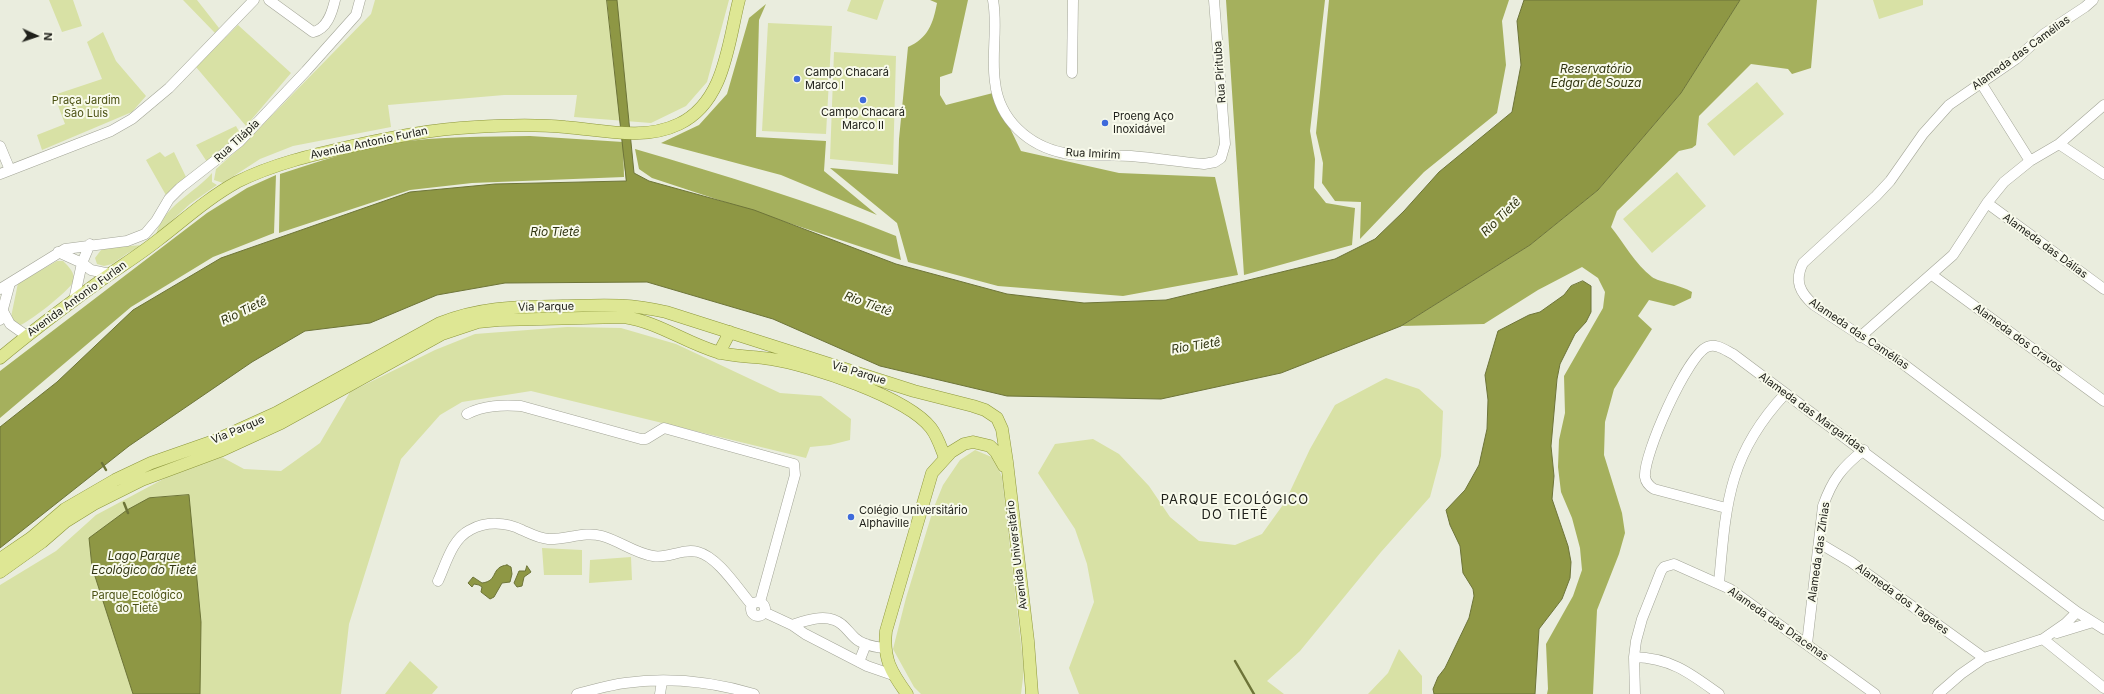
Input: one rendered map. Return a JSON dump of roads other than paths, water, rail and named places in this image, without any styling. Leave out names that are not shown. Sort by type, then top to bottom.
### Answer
[{"type":"main road","name":"Avenida Antonio Furlan","points":[[0,358],[74,300],[157,241],[214,196],[238,182],[273,166],[308,156],[420,132],[471,127],[563,127],[641,134],[668,129],[682,123],[706,102],[717,83],[727,56],[739,0]]},
{"type":"main road","name":"Via Parque","points":[[118,485],[151,463],[214,441],[276,413],[426,330],[457,316],[500,308],[628,305],[666,312],[914,391],[973,406],[985,410],[997,418]]},
{"type":"main road","name":"Via Parque","points":[[118,485],[164,471],[249,438],[310,408],[442,334],[478,322],[530,319],[624,317],[641,320],[656,325],[719,353],[772,359],[808,368],[882,394],[912,412],[930,427],[938,440],[945,458]]},
{"type":"main road","points":[[719,353],[723,342],[730,332]]},
{"type":"main road","name":"Avenida Universitário","points":[[997,418],[1002,429],[1028,641],[1031,693]]},
{"type":"main road","points":[[907,694],[893,675],[884,648],[886,631],[932,473],[945,458],[964,444],[973,442],[984,444],[996,452],[1007,474]]},
{"type":"main road","points":[[0,559],[31,538],[65,509],[118,485]]},
{"type":"main road","points":[[0,572],[42,542],[78,513],[118,485]]},
{"type":"street","points":[[0,174],[111,130],[132,120],[169,88],[254,0]]},
{"type":"street","points":[[269,0],[313,32],[320,30],[325,26],[335,0]]},
{"type":"street","name":"Rua Tilápia","points":[[0,288],[58,252],[74,246],[127,241],[145,234],[156,221],[169,200],[180,188],[239,142],[301,76],[356,15],[360,0]]},
{"type":"street","name":"Rua Imirim","points":[[993,0],[996,23],[994,82],[1000,102],[1011,123],[1034,142],[1046,148],[1065,153],[1132,156],[1204,164],[1215,162],[1221,158],[1225,144]]},
{"type":"street","points":[[1072,73],[1073,0]]},
{"type":"street","name":"Rua Pirituba","points":[[1214,0],[1225,144]]},
{"type":"street","name":"Alameda das Camélias","points":[[2093,0],[2086,7],[2044,34],[2016,59],[1949,105],[1922,134],[1890,181],[1810,256],[1799,270],[1799,287],[1803,296],[1828,316],[1902,363],[2104,515]]},
{"type":"street","points":[[1981,83],[2030,161]]},
{"type":"street","points":[[1860,337],[1953,255],[1987,204],[2004,182],[2030,161],[2059,144],[2104,106]]},
{"type":"street","points":[[2059,144],[2104,174]]},
{"type":"street","points":[[0,146],[10,170]]},
{"type":"street","name":"Alameda das Dálias","points":[[1987,204],[2104,289]]},
{"type":"street","points":[[74,300],[82,263],[90,244]]},
{"type":"street","points":[[58,252],[82,263],[91,270],[110,274]]},
{"type":"street","name":"Alameda dos Cravos","points":[[1932,275],[2104,401]]},
{"type":"street","points":[[10,283],[2,315],[10,324],[27,336]]},
{"type":"street","name":"Alameda das Margaridas","points":[[1726,508],[1654,489],[1646,483],[1646,467],[1652,444],[1676,391],[1690,366],[1704,350],[1707,347],[1717,346],[1733,354],[1785,394],[1864,450],[2077,612],[2104,629]]},
{"type":"street","points":[[1719,583],[1729,491],[1744,450],[1768,414],[1785,394]]},
{"type":"street","points":[[467,414],[474,410],[503,405],[521,406],[641,439],[646,439],[664,428],[794,464],[795,475],[756,603],[751,613],[755,616],[761,616],[764,612],[792,625],[805,634],[877,671],[893,675]]},
{"type":"street","name":"Alameda das Zínias","points":[[1807,644],[1823,506],[1828,491],[1846,464],[1864,450]]},
{"type":"street","points":[[438,581],[458,540],[468,530],[479,526],[508,524],[534,536],[547,539],[586,535],[602,536],[642,554],[654,557],[676,552],[697,552],[717,564],[756,603]]},
{"type":"street","name":"Alameda dos Tagetes","points":[[1819,543],[1851,562],[1984,658]]},
{"type":"street","name":"Alameda das Dracenas","points":[[1634,694],[1634,657],[1642,619],[1664,566],[1674,564],[1719,583],[1747,600],[1875,694]]},
{"type":"street","points":[[2045,637],[2066,623],[2077,612]]},
{"type":"street","points":[[792,625],[821,618],[835,620],[847,629],[856,639],[866,644],[884,648]]},
{"type":"street","points":[[1944,692],[1984,658],[2093,622]]},
{"type":"street","points":[[2045,637],[2104,688]]},
{"type":"street","points":[[859,662],[866,644]]},
{"type":"street","points":[[1634,657],[1660,659],[1672,663],[1686,670],[1719,694]]},
{"type":"street","points":[[660,694],[662,681]]},
{"type":"street","points":[[577,694],[625,683],[662,681],[725,687],[754,694]]},
{"type":"water","name":"Reservatório Edgar de Souza","points":[[607,0],[617,0],[634,173],[649,181],[754,210],[896,264],[1007,294],[1084,303],[1166,300],[1335,259],[1375,239],[1404,211],[1439,172],[1512,112],[1521,65],[1517,21],[1524,0],[1740,0],[1681,93],[1598,190],[1530,245],[1401,326],[1281,373],[1161,399],[1007,396],[880,366],[773,319],[647,282],[505,283],[437,295],[370,323],[305,331],[252,362],[129,446],[0,548],[0,427],[57,382],[133,310],[221,258],[410,192],[495,184],[626,181]]},
{"type":"water","points":[[1583,281],[1591,286],[1591,312],[1586,322],[1575,334],[1560,364],[1557,379],[1551,446],[1554,476],[1552,499],[1568,546],[1571,562],[1570,578],[1562,599],[1539,629],[1535,694],[1434,694],[1433,689],[1438,677],[1445,668],[1469,618],[1474,596],[1473,589],[1463,573],[1460,546],[1450,525],[1446,510],[1465,490],[1479,465],[1487,429],[1488,400],[1485,375],[1498,331],[1529,315],[1540,312],[1564,295],[1571,286]]},
{"type":"water","name":"Lago Parque Ecológico do Tietê","points":[[189,495],[201,622],[200,694],[133,694],[92,567],[89,538],[127,510],[149,498]]},
{"type":"water","points":[[507,565],[511,567],[512,574],[510,582],[502,583],[494,597],[490,599],[481,592],[482,587],[474,584],[472,587],[468,583],[473,577],[482,583],[487,582],[491,580],[498,568]]},
{"type":"water","points":[[527,566],[531,572],[524,577],[522,586],[517,587],[514,583],[519,571],[525,571]]},
{"type":"waterway","points":[[102,463],[106,470]]},
{"type":"waterway","points":[[124,503],[128,513]]},
{"type":"waterway","points":[[1235,661],[1254,694]]},
{"type":"place","name":"Campo Chacará Marco I","points":[[797,79]]},
{"type":"place","name":"Campo Chacará Marco II","points":[[863,100]]},
{"type":"place","name":"Proeng Aço Inoxidável","points":[[1105,123]]},
{"type":"place","name":"Colégio Universitário Alphaville","points":[[851,517]]},
{"type":"district","name":"PARQUE ECOLÓGICO DO TIETÊ","points":[[1235,508]]},
{"type":"park label","name":"Praça Jardim São Luis","points":[[86,107]]},
{"type":"park label","name":"Parque Ecológico do Tietê","points":[[137,602]]},
{"type":"water label","name":"Rio Tietê","points":[[1501,217]]},
{"type":"water label","name":"Rio Tietê","points":[[555,232]]},
{"type":"water label","name":"Rio Tietê","points":[[868,304]]},
{"type":"water label","name":"Rio Tietê","points":[[244,311]]},
{"type":"water label","name":"Rio Tietê","points":[[1196,346]]}]
